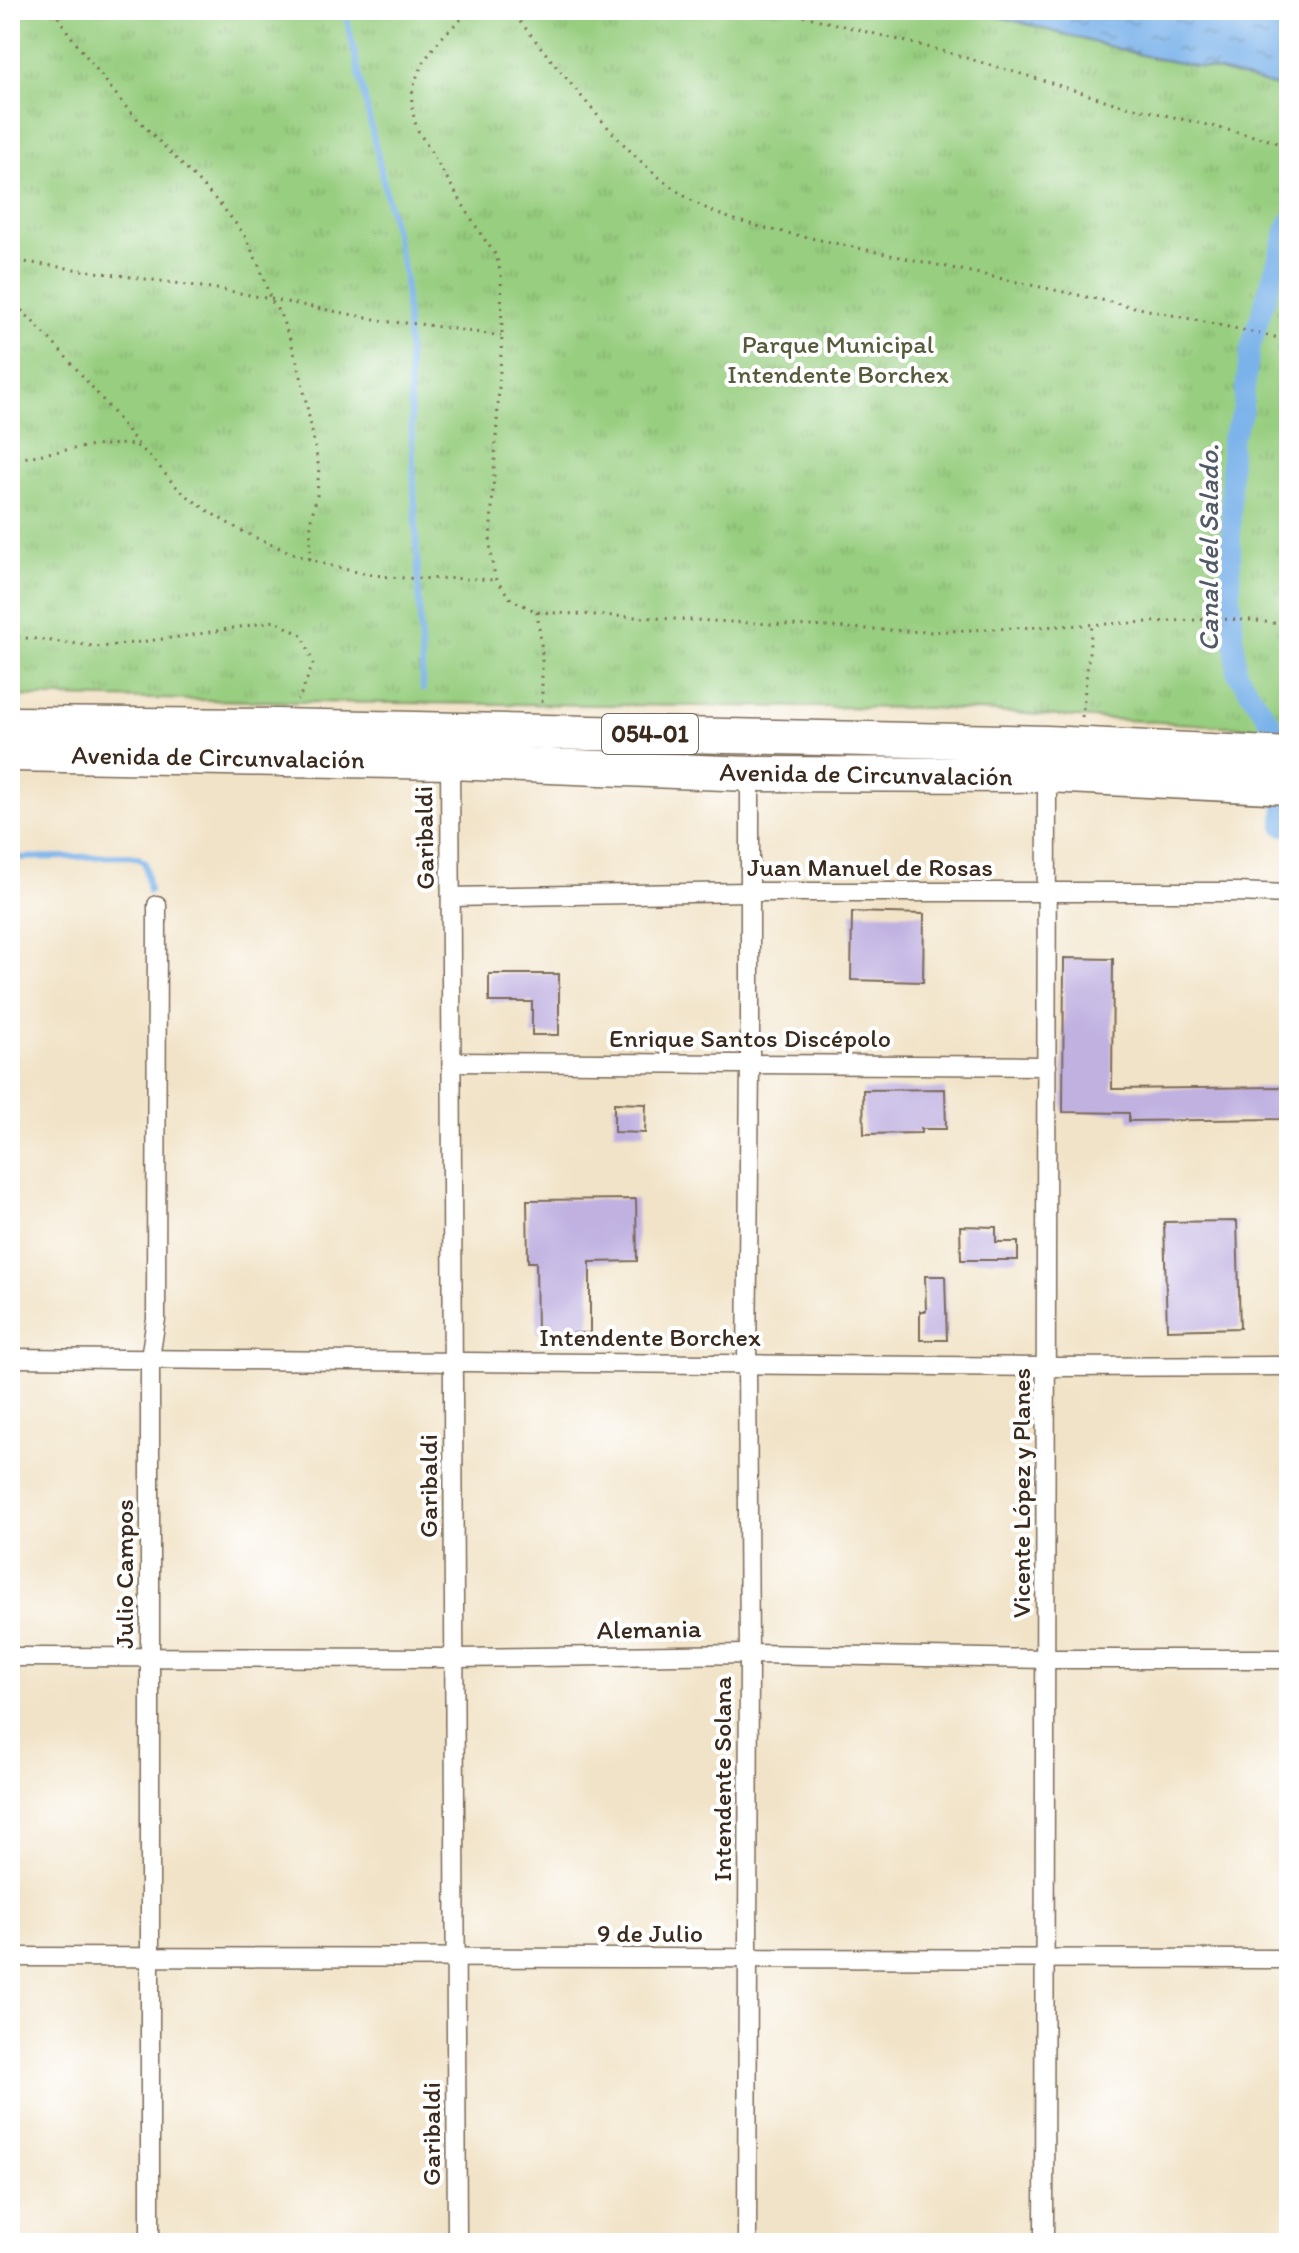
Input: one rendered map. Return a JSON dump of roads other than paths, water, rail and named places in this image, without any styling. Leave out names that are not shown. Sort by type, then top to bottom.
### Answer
[{"type":"highway","name":"Avenida de Circunvalación","points":[[10,724],[276,726],[750,774],[1047,759],[1289,755]]},
{"type":"highway","name":"Avenida de Circunvalación","points":[[10,754],[451,745],[1047,759],[1289,787]]},
{"type":"street","name":"Garibaldi","points":[[451,745],[457,2243]]},
{"type":"street","name":"Vicente López y Planes","points":[[1044,2243],[1047,759]]},
{"type":"street","name":"Intendente Solana","points":[[747,2243],[750,774]]},
{"type":"street","name":"Juan Manuel de Rosas","points":[[451,897],[749,892],[1289,894]]},
{"type":"street","name":"Julio Campos","points":[[150,2243],[150,1358],[156,1319],[157,905]]},
{"type":"street","name":"Enrique Santos Discépolo","points":[[453,1062],[1047,1066]]},
{"type":"street","name":"Intendente Borchex","points":[[10,1358],[1047,1367],[1289,1366]]},
{"type":"street","name":"Alemania","points":[[10,1657],[455,1658],[749,1654],[1289,1659]]},
{"type":"street","name":"9 de Julio","points":[[10,1957],[1289,1959]]},
{"type":"water","points":[[974,10],[1289,10],[1289,93],[1220,71],[1149,57]]},
{"type":"waterway","points":[[345,10],[405,278],[423,689]]},
{"type":"waterway","name":"Canal del Salado.","points":[[1273,726],[1237,673],[1231,597],[1231,440],[1242,414],[1250,349],[1289,222]]},
{"type":"waterway","name":"Canal del Salado.","points":[[1283,826],[1284,801]]},
{"type":"waterway","points":[[10,858],[130,856],[145,863],[149,891]]},
{"type":"park label","name":"Parque Municipal Intendente Borchex","points":[[838,359]]}]
